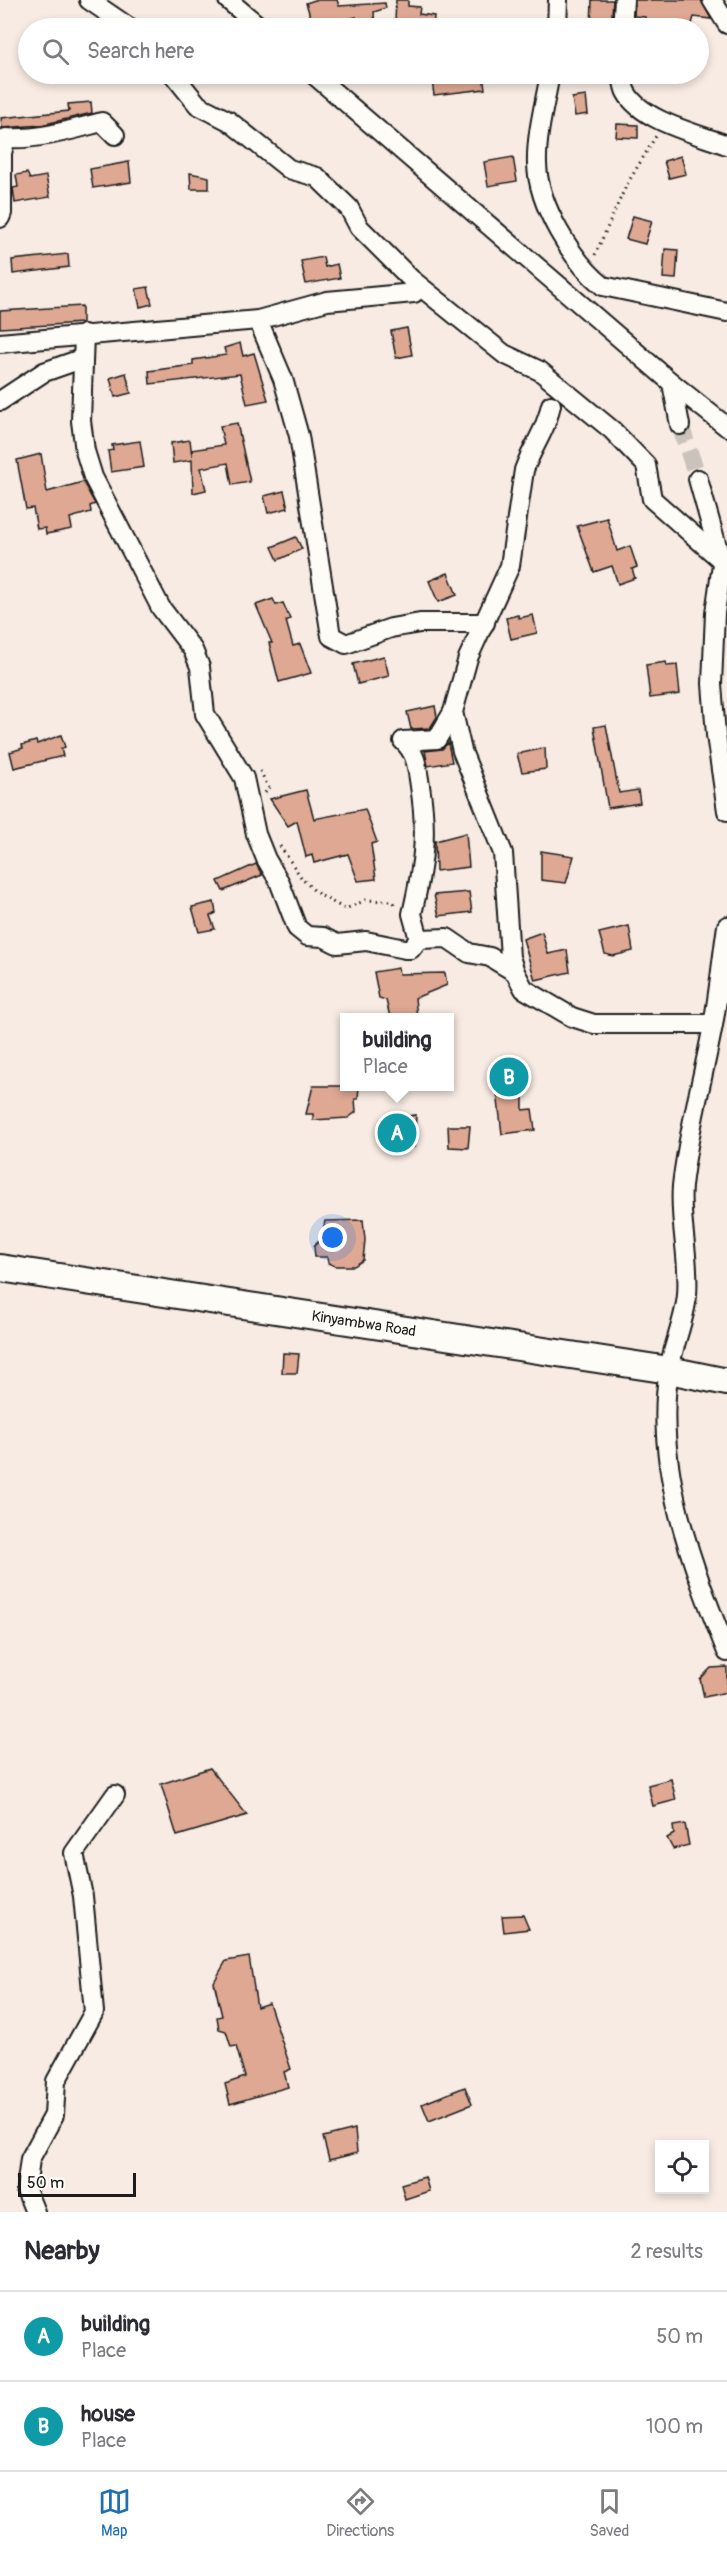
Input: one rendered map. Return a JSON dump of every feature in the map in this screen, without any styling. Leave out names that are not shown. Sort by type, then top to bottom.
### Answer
[{"type":"street","points":[[89,0],[115,18]]},
{"type":"street","points":[[228,0],[247,8]]},
{"type":"street","points":[[557,18],[558,0]]},
{"type":"street","points":[[623,18],[624,0]]},
{"type":"street","points":[[712,0],[727,24]]},
{"type":"street","points":[[181,84],[198,105],[229,121],[289,169],[316,177],[349,208],[359,227],[411,279],[504,354],[540,371],[612,430],[646,465],[652,499],[724,565]]},
{"type":"street","points":[[325,84],[672,383],[727,426]]},
{"type":"street","points":[[549,84],[537,161],[538,179],[547,207],[570,250],[603,286],[727,312]]},
{"type":"street","points":[[624,84],[632,100],[643,110],[666,123],[727,145]]},
{"type":"street","points":[[0,218],[6,138],[20,139],[54,134],[102,122],[115,135]]},
{"type":"street","points":[[0,343],[258,320],[327,301],[414,293]]},
{"type":"street","points":[[258,320],[284,379],[299,435],[330,636],[346,644],[391,628],[420,623],[485,623]]},
{"type":"street","points":[[84,334],[81,359],[81,422],[85,451],[93,477],[161,608],[193,650],[200,667],[205,714],[239,770],[253,811],[256,834],[266,860],[279,881],[297,928],[308,936],[323,937],[337,944],[366,941],[405,950],[411,949],[416,931],[412,914],[425,852],[425,819],[415,752],[403,741],[437,739],[453,712],[468,658],[510,566],[524,470],[529,456],[543,434],[551,405]]},
{"type":"street","points":[[0,401],[44,372],[81,359]]},
{"type":"street","points":[[672,383],[680,425]]},
{"type":"street","points":[[698,479],[724,565],[715,613],[712,684],[716,735],[727,811]]},
{"type":"street","points":[[453,712],[462,751],[503,853],[510,957],[524,989],[572,1017],[594,1024],[713,1024]]},
{"type":"street","points":[[727,926],[713,1024],[694,1109],[682,1185],[687,1296],[669,1370],[667,1437],[674,1486],[702,1591],[727,1652]]},
{"type":"street","points":[[416,931],[447,938],[469,953],[490,957],[515,972]]},
{"type":"street","name":"Kinyambwa Road","points":[[0,1268],[669,1370],[727,1382]]},
{"type":"street","points":[[36,2212],[26,2190],[30,2159],[54,2115],[56,2080],[94,2012],[83,1896],[74,1853],[115,1795]]},
{"type":"path","points":[[586,269],[644,153],[666,123]]},
{"type":"path","points":[[239,770],[258,770],[263,773],[269,788],[253,811]]},
{"type":"path","points":[[278,843],[303,880],[318,894],[345,909],[366,900],[393,901],[416,931]]},
{"type":"building","points":[[315,0],[337,0],[339,6],[385,3],[386,8],[374,12],[374,18],[311,18],[306,3]]},
{"type":"building","points":[[396,0],[408,0],[408,6],[420,7],[419,14],[434,16],[434,18],[395,18]]},
{"type":"building","points":[[592,0],[613,0],[612,18],[591,18]]},
{"type":"building","points":[[635,0],[701,0],[711,19],[645,18],[634,16]]},
{"type":"building","points":[[432,84],[484,84],[485,89],[434,95]]},
{"type":"building","points":[[586,96],[588,114],[575,116],[572,98]]},
{"type":"building","points":[[91,102],[92,113],[41,125],[2,128],[1,118],[69,111],[68,104]]},
{"type":"building","points":[[617,124],[638,125],[638,138],[616,137]]},
{"type":"building","points":[[681,156],[686,174],[669,178],[664,161]]},
{"type":"building","points":[[513,157],[517,181],[488,186],[484,162]]},
{"type":"building","points":[[129,162],[131,182],[93,188],[90,169]]},
{"type":"building","points":[[27,173],[30,179],[46,176],[50,197],[15,203],[13,188],[18,187],[16,175]]},
{"type":"building","points":[[190,173],[209,177],[209,189],[191,189]]},
{"type":"building","points":[[633,216],[652,221],[645,244],[626,239]]},
{"type":"building","points":[[665,249],[678,250],[676,279],[663,278]]},
{"type":"building","points":[[68,254],[69,267],[13,274],[12,260]]},
{"type":"building","points":[[323,257],[325,267],[337,264],[340,278],[306,284],[301,261]]},
{"type":"building","points":[[148,287],[152,304],[140,307],[136,289]]},
{"type":"building","points":[[82,306],[82,323],[0,328],[0,311]]},
{"type":"building","points":[[407,328],[412,355],[396,358],[391,331]]},
{"type":"building","points":[[240,343],[243,356],[254,353],[268,400],[247,404],[240,374],[150,384],[149,371],[193,365],[193,360],[226,355],[224,348]]},
{"type":"building","points":[[126,373],[131,393],[115,397],[110,378]]},
{"type":"building","points":[[237,423],[250,482],[232,485],[228,463],[201,468],[206,490],[193,493],[192,460],[173,463],[171,443],[190,440],[192,456],[192,450],[224,445],[220,426]]},
{"type":"building","points":[[140,441],[144,467],[111,472],[108,451],[113,450],[112,445]]},
{"type":"building","points":[[41,454],[47,492],[83,482],[95,504],[90,506],[91,512],[70,518],[72,529],[46,534],[45,528],[37,529],[33,508],[26,509],[17,460]]},
{"type":"building","points":[[284,491],[288,508],[268,513],[264,496]]},
{"type":"building","points":[[607,518],[617,551],[630,546],[637,567],[632,569],[635,578],[618,584],[612,566],[594,572],[577,526]]},
{"type":"building","points":[[296,537],[302,549],[278,560],[272,547]]},
{"type":"building","points":[[448,573],[457,595],[438,602],[429,581]]},
{"type":"building","points":[[273,599],[276,605],[283,603],[290,619],[286,621],[293,646],[300,644],[311,673],[279,682],[269,643],[272,643],[256,605]]},
{"type":"building","points":[[518,615],[519,618],[533,615],[537,633],[511,639],[506,618]]},
{"type":"building","points":[[384,656],[389,676],[358,684],[353,664]]},
{"type":"building","points":[[666,662],[667,666],[677,665],[680,694],[650,698],[646,665]]},
{"type":"building","points":[[435,706],[437,717],[430,728],[411,729],[407,712]]},
{"type":"building","points":[[606,725],[619,793],[638,790],[640,803],[608,808],[594,727]]},
{"type":"building","points":[[61,735],[65,747],[61,749],[63,756],[14,768],[10,752],[23,748],[22,745],[36,741],[37,744]]},
{"type":"building","points":[[448,743],[452,762],[428,766],[425,751],[442,749]]},
{"type":"building","points":[[545,748],[546,769],[522,772],[517,754]]},
{"type":"building","points":[[306,790],[314,819],[365,809],[377,842],[371,844],[376,879],[358,881],[348,854],[314,863],[312,855],[306,857],[297,821],[288,826],[270,799]]},
{"type":"building","points":[[466,833],[469,867],[436,871],[435,841]]},
{"type":"building","points":[[541,851],[574,856],[566,883],[541,880]]},
{"type":"building","points":[[256,864],[262,875],[223,891],[218,881]]},
{"type":"building","points":[[469,892],[472,912],[439,916],[434,895]]},
{"type":"building","points":[[214,902],[216,913],[210,916],[215,929],[199,932],[192,907]]},
{"type":"building","points":[[629,926],[633,951],[613,956],[605,954],[599,933]]},
{"type":"building","points":[[542,932],[548,954],[567,950],[570,972],[535,980],[523,939]]},
{"type":"building","points":[[398,968],[399,974],[445,973],[447,985],[415,998],[417,1013],[389,1013],[386,1000],[379,998],[374,972]]},
{"type":"building","points":[[523,1061],[523,1110],[532,1109],[535,1130],[502,1134],[497,1092],[494,1092],[494,1062]]},
{"type":"building","points":[[313,1086],[340,1086],[340,1091],[359,1091],[358,1099],[355,1099],[356,1112],[348,1118],[313,1120],[313,1114],[306,1114]]},
{"type":"building","points":[[416,1115],[414,1147],[394,1148],[390,1119]]},
{"type":"building","points":[[448,1126],[470,1126],[468,1148],[449,1147]]},
{"type":"building","points":[[363,1220],[365,1240],[363,1260],[354,1266],[335,1266],[328,1263],[327,1257],[315,1257],[314,1246],[321,1239],[325,1221]]},
{"type":"building","points":[[283,1353],[299,1354],[297,1373],[282,1373]]},
{"type":"building","points":[[727,1667],[727,1692],[704,1697],[700,1679],[711,1668]]},
{"type":"building","points":[[210,1768],[247,1815],[177,1836],[161,1784]]},
{"type":"building","points":[[671,1779],[676,1800],[653,1806],[648,1785]]},
{"type":"building","points":[[685,1824],[689,1845],[673,1849],[667,1838],[674,1834],[673,1826]]},
{"type":"building","points":[[523,1915],[529,1929],[504,1932],[502,1916]]},
{"type":"building","points":[[249,1957],[257,2007],[269,2003],[291,2069],[284,2072],[288,2087],[230,2104],[225,2084],[245,2077],[236,2046],[231,2047],[226,2031],[219,2029],[217,2017],[222,2016],[214,1982],[226,1961]]},
{"type":"building","points":[[465,2087],[472,2104],[429,2121],[422,2104]]},
{"type":"building","points":[[355,2129],[357,2153],[329,2160],[323,2137]]},
{"type":"building","points":[[425,2177],[429,2191],[405,2199],[401,2184]]},
{"type":"tunnel","points":[[680,425],[698,479]]},
{"type":"place","name":"house","points":[[509,1077]]},
{"type":"place","name":"building","points":[[397,1133]]}]
